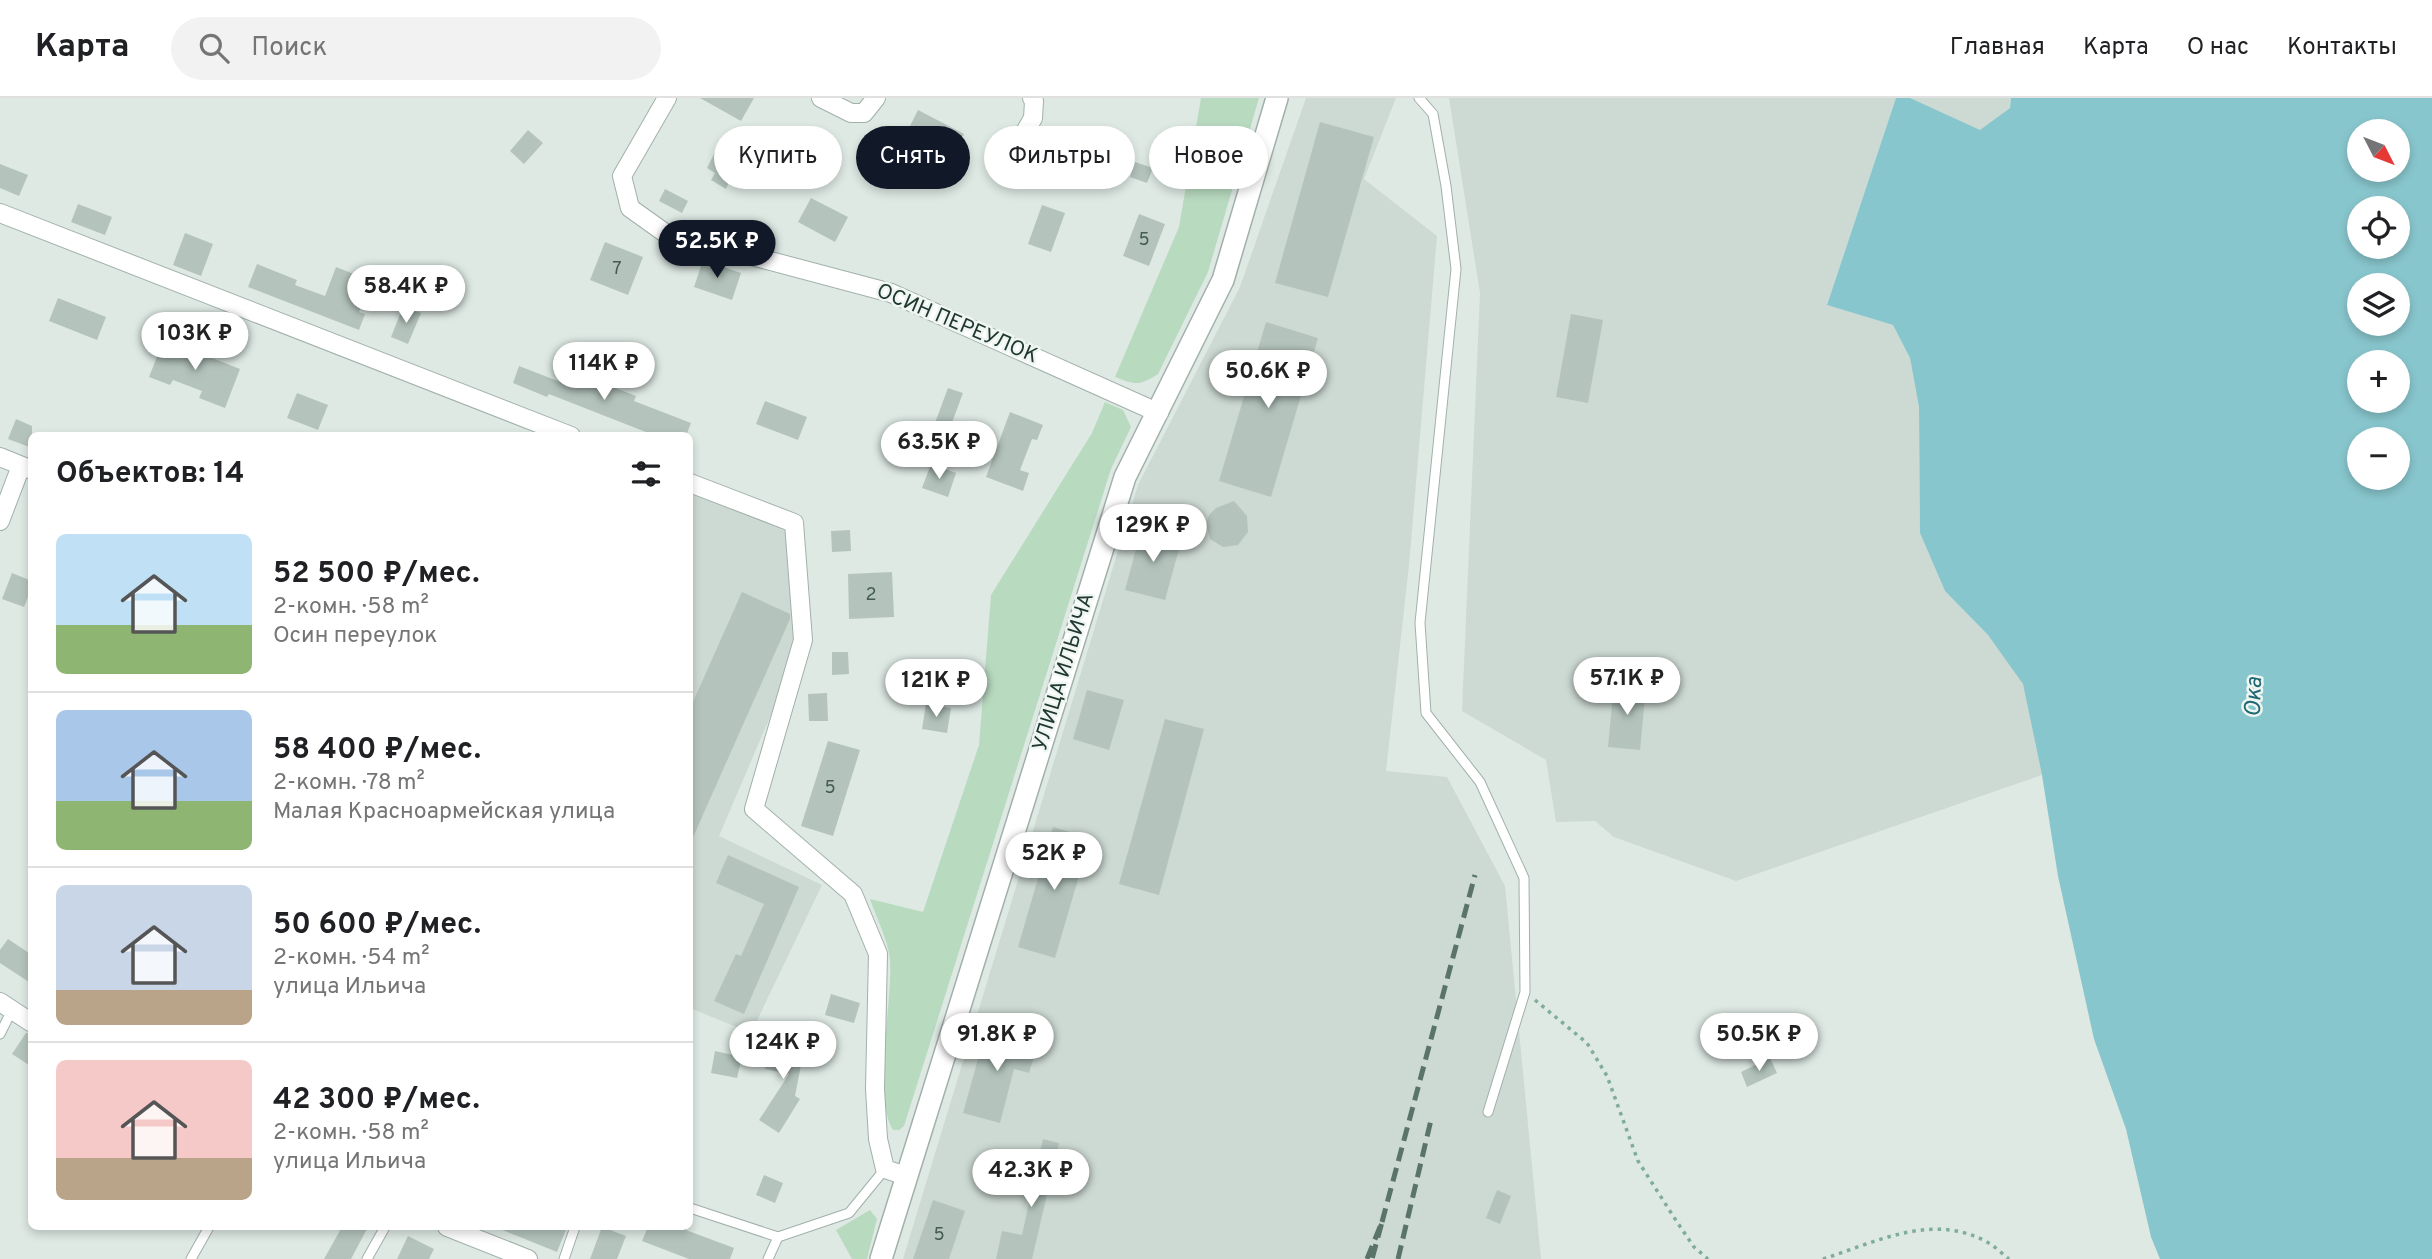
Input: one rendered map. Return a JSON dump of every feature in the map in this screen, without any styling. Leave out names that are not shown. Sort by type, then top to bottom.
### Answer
[{"type":"street","name":"ОСИН ПЕРЕУЛОК","points":[[667,98],[622,176],[630,208],[665,233],[891,293],[1159,413]]},
{"type":"street","points":[[821,98],[851,113],[864,113],[876,98]]},
{"type":"street","points":[[1028,126],[1033,118],[1032,98]]},
{"type":"street","name":"УЛИЦА ИЛЬИЧА","points":[[881,1259],[1125,477],[1223,280],[1277,98]]},
{"type":"street","points":[[0,213],[560,432]]},
{"type":"street","points":[[0,457],[26,468],[0,521]]},
{"type":"street","points":[[693,484],[794,523],[803,640],[754,808],[853,894],[878,954],[875,1089],[878,1139],[885,1169],[906,1176]]},
{"type":"street","points":[[6,1006],[28,1020]]},
{"type":"street","points":[[455,1230],[528,1259]]},
{"type":"lane","points":[[1419,98],[1433,114],[1446,186],[1456,269],[1420,623],[1426,713],[1480,782],[1524,878],[1525,992],[1488,1112]]},
{"type":"lane","points":[[0,1034],[6,1006]]},
{"type":"lane","points":[[693,1209],[778,1237],[849,1213],[885,1169]]},
{"type":"lane","points":[[191,1259],[207,1230]]},
{"type":"lane","points":[[367,1259],[383,1230]]},
{"type":"lane","points":[[564,1259],[574,1230]]},
{"type":"lane","points":[[768,1259],[778,1237]]},
{"type":"path","points":[[1525,992],[1587,1043],[1607,1076],[1638,1161],[1694,1247],[1708,1259]]},
{"type":"path","points":[[1823,1259],[1913,1230],[1947,1229],[1987,1242],[2009,1259]]},
{"type":"shaded area","points":[[1306,98],[1396,98],[1364,179],[1437,236],[1409,565],[1386,771],[1447,777],[1505,886],[1541,1259],[903,1259],[1138,485],[1240,287]]},
{"type":"shaded area","points":[[1449,98],[1896,98],[1827,305],[1893,325],[1910,358],[1919,407],[1920,533],[1945,591],[1988,635],[2023,683],[2042,775],[1736,881],[1614,837],[1595,821],[1556,822],[1546,760],[1462,711],[1480,293]]},
{"type":"shaded area","points":[[1910,98],[2011,98],[2010,108],[1980,131]]},
{"type":"shaded area","points":[[693,484],[794,523],[803,640],[719,836],[822,885],[751,1033],[693,1009]]},
{"type":"green space","points":[[1201,98],[1259,98],[1251,126],[1196,126]]},
{"type":"green space","points":[[1185,189],[1232,189],[1208,272],[1158,374],[1146,381],[1128,382],[1115,377],[1179,227]]},
{"type":"green space","points":[[1105,402],[1123,410],[1131,427],[1111,469],[904,1126],[893,1130],[884,1095],[890,960],[870,899],[923,912],[979,745],[991,595],[1092,433]]},
{"type":"green space","points":[[870,1210],[877,1219],[867,1259],[852,1259],[836,1230]]},
{"type":"water","name":"Ока","points":[[1896,98],[1910,98],[1980,130],[2010,108],[2011,98],[2432,98],[2432,1259],[2160,1259],[2151,1237],[2126,1129],[2094,1039],[2058,876],[2042,775],[2023,684],[1988,635],[1945,591],[1920,533],[1919,407],[1910,358],[1893,325],[1827,305]]},
{"type":"building","points":[[700,98],[754,98],[741,121]]},
{"type":"building","points":[[918,110],[949,126],[910,126]]},
{"type":"building","points":[[1320,122],[1374,137],[1328,297],[1275,283]]},
{"type":"building","points":[[528,130],[543,143],[524,164],[510,151]]},
{"type":"building","points":[[714,154],[714,172],[707,168]]},
{"type":"building","points":[[1135,162],[1149,167],[1147,183],[1135,179]]},
{"type":"building","points":[[0,164],[28,175],[19,196],[0,188]]},
{"type":"building","points":[[665,189],[688,201],[682,213],[659,201]]},
{"type":"building","points":[[811,198],[848,217],[835,242],[798,222]]},
{"type":"building","points":[[78,204],[112,217],[105,235],[71,222]]},
{"type":"building","points":[[1042,205],[1065,213],[1051,252],[1028,244]]},
{"type":"building","points":[[1139,214],[1165,224],[1149,266],[1123,256]]},
{"type":"building","points":[[185,233],[213,244],[201,276],[173,265]]},
{"type":"building","points":[[605,242],[643,257],[628,295],[590,280]]},
{"type":"building","points":[[703,260],[741,273],[732,300],[694,287]]},
{"type":"building","points":[[257,264],[297,280],[295,285],[325,296],[336,267],[359,276],[353,292],[365,297],[359,312],[365,314],[359,330],[248,287]]},
{"type":"building","points":[[58,298],[106,317],[97,340],[49,321]]},
{"type":"building","points":[[403,307],[421,313],[408,344],[391,337]]},
{"type":"building","points":[[1571,314],[1603,320],[1588,403],[1556,397]]},
{"type":"building","points":[[1266,322],[1318,338],[1271,497],[1219,481]]},
{"type":"building","points":[[164,339],[240,369],[225,408],[199,398],[202,391],[173,380],[170,385],[149,377]]},
{"type":"building","points":[[519,366],[563,383],[569,370],[636,396],[634,401],[691,423],[688,432],[646,432],[549,394],[547,397],[513,383]]},
{"type":"building","points":[[948,388],[963,393],[941,452],[926,447]]},
{"type":"building","points":[[297,393],[328,405],[318,430],[287,418]]},
{"type":"building","points":[[765,401],[807,417],[798,440],[756,424]]},
{"type":"building","points":[[1010,412],[1043,425],[1037,440],[1032,439],[1020,470],[1029,473],[1023,491],[986,477]]},
{"type":"building","points":[[16,419],[32,426],[32,432],[28,432],[28,446],[8,439]]},
{"type":"building","points":[[931,464],[956,473],[948,497],[922,488]]},
{"type":"building","points":[[1234,501],[1247,516],[1248,532],[1238,545],[1223,547],[1210,539],[1206,524],[1209,515],[1216,508]]},
{"type":"building","points":[[1142,527],[1182,538],[1165,600],[1125,590]]},
{"type":"building","points":[[850,530],[851,551],[832,552],[831,531]]},
{"type":"building","points":[[892,572],[894,617],[849,619],[848,574]]},
{"type":"building","points":[[12,573],[28,579],[28,597],[24,607],[2,599]]},
{"type":"building","points":[[742,592],[790,614],[693,837],[693,702]]},
{"type":"building","points":[[832,652],[848,652],[849,674],[832,675]]},
{"type":"building","points":[[1614,684],[1646,687],[1640,750],[1608,747]]},
{"type":"building","points":[[1087,690],[1124,700],[1109,750],[1073,739]]},
{"type":"building","points":[[827,693],[828,721],[809,721],[808,694]]},
{"type":"building","points":[[926,704],[951,708],[947,733],[922,729]]},
{"type":"building","points":[[1165,719],[1204,729],[1159,895],[1119,884]]},
{"type":"building","points":[[828,741],[860,750],[833,836],[801,826]]},
{"type":"building","points":[[1053,827],[1090,838],[1055,958],[1018,947]]},
{"type":"building","points":[[728,855],[799,887],[744,1014],[714,1001],[736,954],[741,956],[764,904],[716,883]]},
{"type":"building","points":[[8,939],[28,952],[28,981],[0,963],[0,950]]},
{"type":"building","points":[[831,994],[860,1003],[854,1023],[825,1015]]},
{"type":"building","points":[[983,1028],[1038,1044],[1029,1073],[1014,1069],[1000,1123],[963,1113],[978,1059],[974,1058]]},
{"type":"building","points":[[26,1033],[28,1033],[28,1064],[12,1054]]},
{"type":"building","points":[[770,1038],[805,1044],[795,1096],[800,1099],[779,1133],[759,1120],[789,1074],[765,1069]]},
{"type":"building","points":[[715,1051],[742,1057],[737,1078],[711,1073]]},
{"type":"building","points":[[1770,1058],[1777,1073],[1747,1087],[1741,1072]]},
{"type":"building","points":[[1043,1139],[1059,1143],[1032,1259],[996,1259],[1002,1231],[1022,1235]]},
{"type":"building","points":[[764,1175],[783,1183],[775,1203],[756,1195]]},
{"type":"building","points":[[1497,1190],[1511,1196],[1500,1224],[1486,1218]]},
{"type":"building","points":[[933,1200],[965,1211],[949,1259],[913,1259]]},
{"type":"building","points":[[340,1230],[366,1230],[351,1259],[324,1259]]},
{"type":"building","points":[[502,1230],[566,1230],[557,1252]]},
{"type":"building","points":[[601,1230],[610,1230],[626,1236],[617,1259],[590,1259]]},
{"type":"building","points":[[647,1230],[686,1230],[734,1248],[730,1259],[689,1259],[642,1241]]},
{"type":"building","points":[[408,1236],[434,1249],[429,1259],[397,1259]]},
{"type":"railway","points":[[1382,1222],[1475,875]]},
{"type":"railway","points":[[1398,1259],[1431,1120]]},
{"type":"railway","points":[[1367,1259],[1382,1222],[1372,1259]]}]
